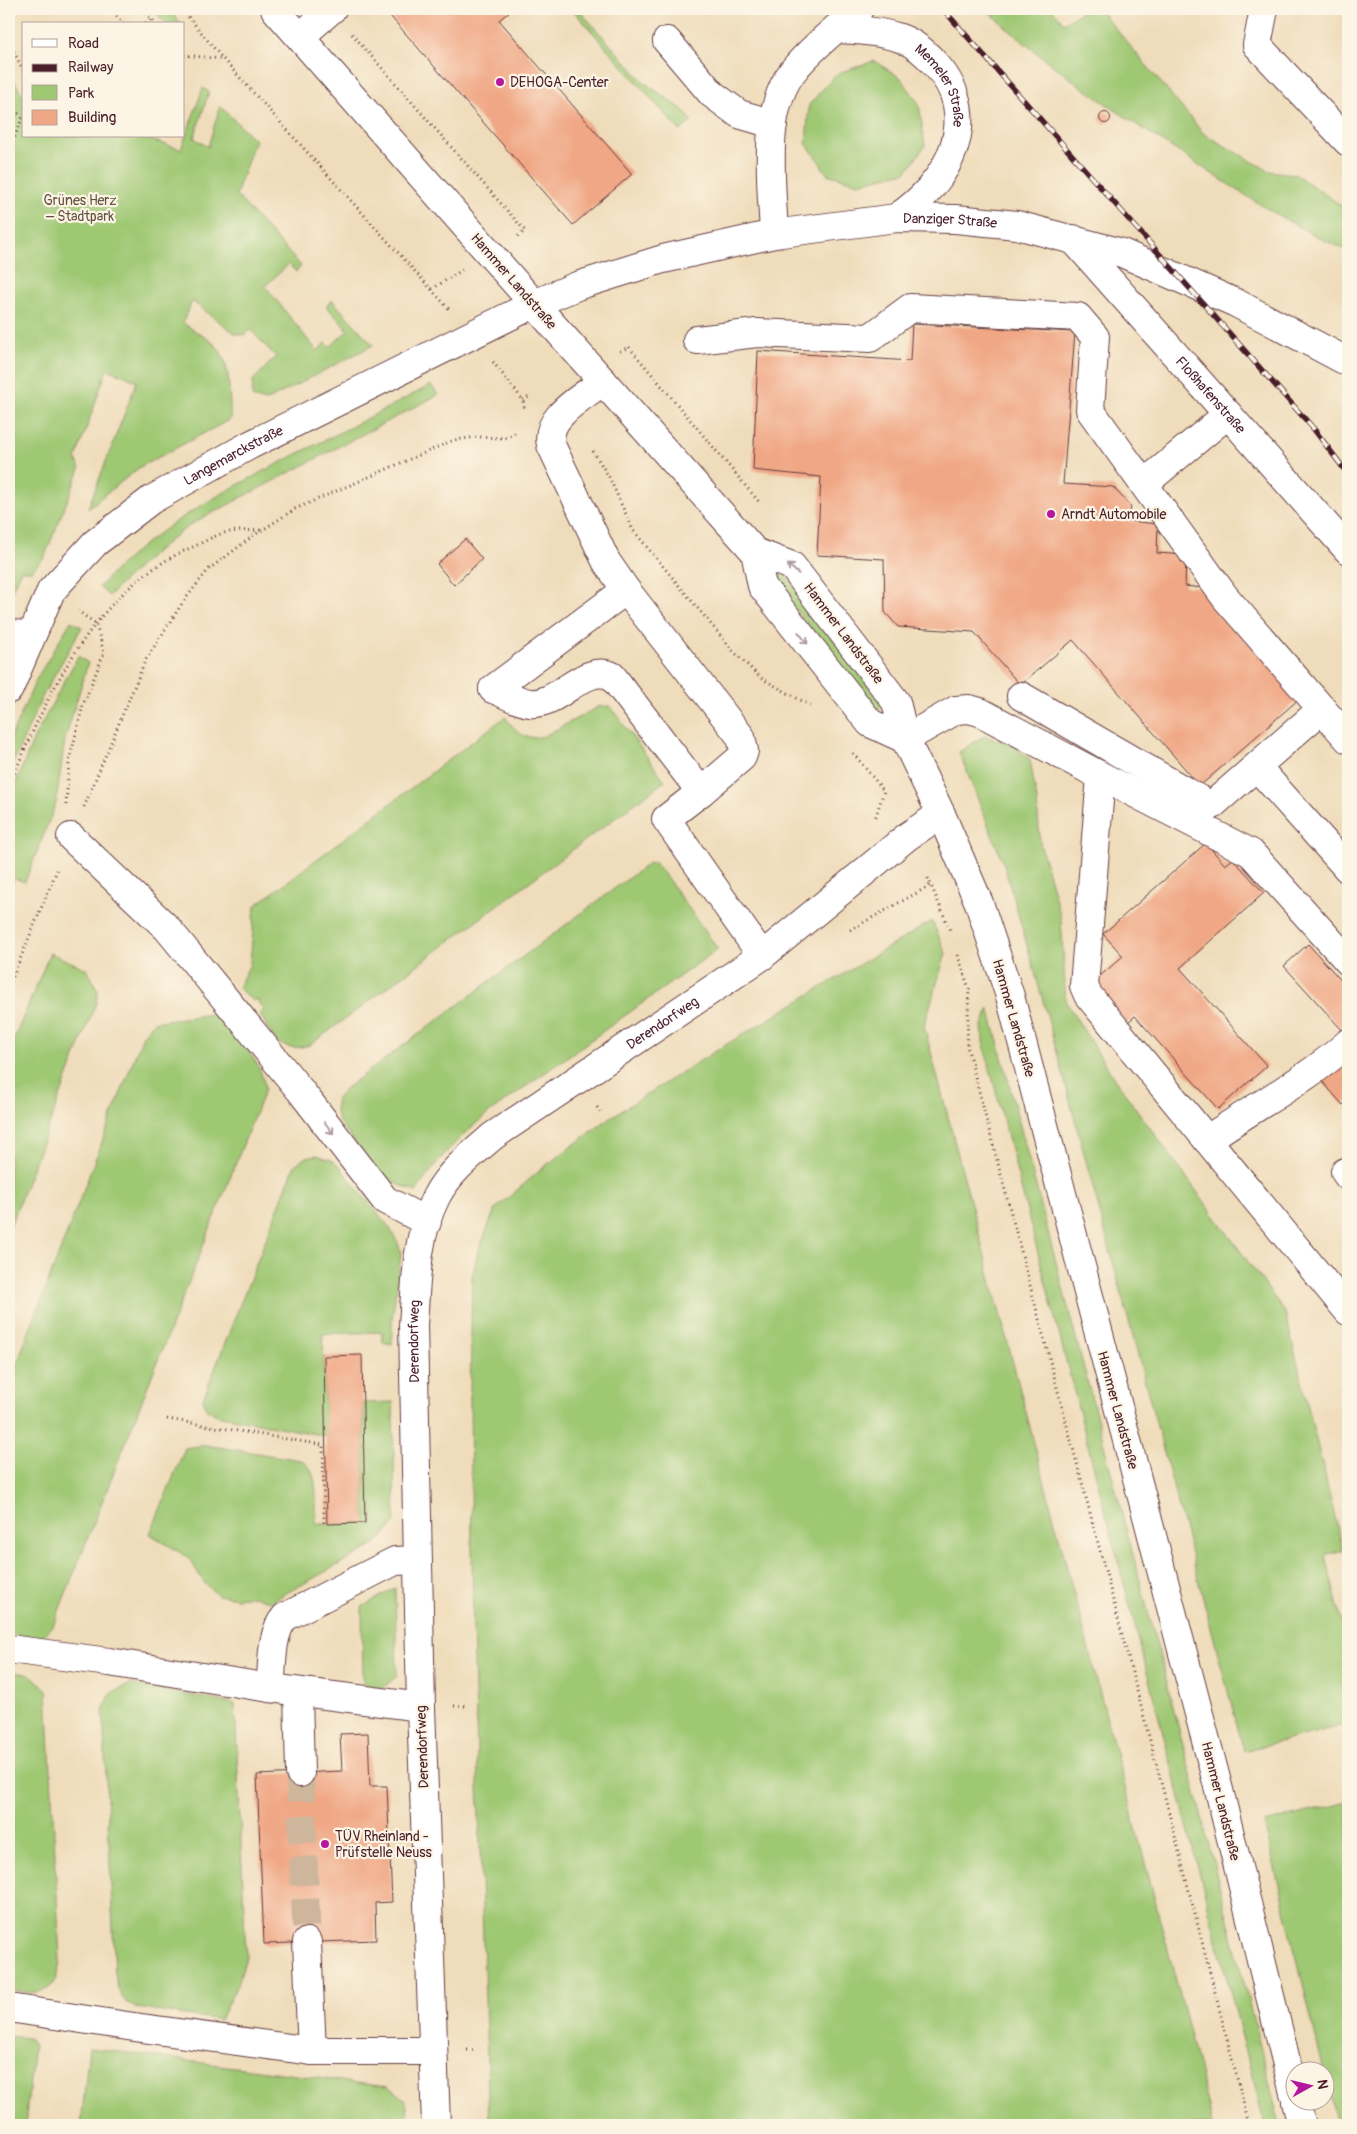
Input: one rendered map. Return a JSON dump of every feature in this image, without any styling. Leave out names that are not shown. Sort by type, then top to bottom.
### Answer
[{"type":"street","name":"Hammer Landstraße","points":[[275,9],[755,552],[792,566],[896,702],[904,739],[942,814],[979,903],[1010,996],[1218,1790],[1286,2062]]},
{"type":"street","points":[[300,37],[331,9]]},
{"type":"street","points":[[774,234],[771,164],[773,124],[779,94],[796,67],[859,9]]},
{"type":"street","points":[[1264,9],[1257,45],[1348,142]]},
{"type":"street","name":"Memeler Straße","points":[[836,30],[871,31],[901,38],[925,52],[943,73],[956,100],[959,128],[952,155],[938,180],[917,204],[896,218]]},
{"type":"street","points":[[667,41],[712,94],[739,114],[773,124]]},
{"type":"street","name":"Danziger Straße","points":[[534,304],[577,286],[663,260],[774,234],[896,218],[956,219],[1017,226],[1072,238],[1122,253],[1236,302],[1348,362]]},
{"type":"street","name":"Floßhafenstraße","points":[[1072,238],[1348,550]]},
{"type":"street","name":"Langemarckstraße","points":[[9,689],[20,634],[51,591],[95,543],[151,500],[250,445],[534,304]]},
{"type":"street","points":[[697,340],[757,333],[870,338],[910,308],[1078,317],[1095,337],[1090,410],[1225,597],[1348,739]]},
{"type":"street","points":[[603,381],[554,421],[550,430],[551,445],[606,560],[626,590],[744,744],[742,757],[666,819],[762,956]]},
{"type":"street","points":[[1144,483],[1228,414]]},
{"type":"street","name":"Hammer Landstraße","points":[[755,552],[762,586],[870,723],[904,739]]},
{"type":"street","points":[[626,590],[493,689],[529,703],[539,702],[548,699],[592,674],[603,672],[612,676],[701,792]]},
{"type":"street","points":[[1021,696],[1211,806],[1322,709]]},
{"type":"street","points":[[904,739],[956,710],[969,709],[980,712],[1251,853],[1348,962]]},
{"type":"street","points":[[1257,767],[1348,869]]},
{"type":"street","points":[[1101,776],[1084,986],[1088,995],[1348,1311]]},
{"type":"street","name":"Derendorfweg","points":[[436,2125],[421,1707],[413,1325],[417,1262],[427,1222],[436,1198],[450,1176],[493,1136],[762,956],[908,836],[942,814]]},
{"type":"street","points":[[71,838],[167,928],[300,1090],[385,1200],[427,1222]]},
{"type":"street","points":[[1207,1140],[1240,1116],[1330,1060],[1348,1043]]},
{"type":"street","points":[[270,1688],[276,1633],[285,1617],[395,1561],[417,1560]]},
{"type":"street","points":[[9,1649],[109,1662],[298,1692],[421,1707]]},
{"type":"street","points":[[298,1692],[300,1773]]},
{"type":"street","points":[[307,1942],[312,2051]]},
{"type":"street","points":[[9,2008],[312,2051],[434,2050]]},
{"type":"street","points":[[1299,2112],[1302,2125]]},
{"type":"path","points":[[109,9],[122,22]]},
{"type":"path","points":[[143,9],[155,22]]},
{"type":"path","points":[[182,9],[223,59],[471,334],[523,400],[524,412]]},
{"type":"path","points":[[331,9],[525,232]]},
{"type":"path","points":[[148,22],[152,18]]},
{"type":"path","points":[[9,43],[22,67]]},
{"type":"path","points":[[185,55],[223,59]]},
{"type":"path","points":[[9,109],[22,115]]},
{"type":"path","points":[[9,151],[22,118]]},
{"type":"path","points":[[523,400],[563,412],[598,458],[633,530],[734,652],[761,678],[816,709]]},
{"type":"path","points":[[9,986],[145,661],[165,628],[208,570],[261,530],[295,508],[454,440],[478,437],[505,438],[516,433],[520,428]]},
{"type":"path","points":[[9,787],[44,706],[85,636],[132,585],[178,552],[228,532],[261,530]]},
{"type":"path","points":[[51,591],[96,624],[104,653],[83,705],[69,762],[66,797],[71,838]]},
{"type":"path","points":[[847,746],[884,791]]},
{"type":"path","points":[[928,878],[951,932]]},
{"type":"path","points":[[957,951],[969,989],[967,1046],[1164,1791],[1249,2125]]},
{"type":"path","points":[[167,1419],[323,1445],[324,1524]]},
{"type":"green space","points":[[152,9],[168,9],[179,22],[164,22]]},
{"type":"green space","points":[[572,9],[578,9],[645,83],[683,110],[692,121],[680,131]]},
{"type":"green space","points":[[986,9],[1052,9],[1064,23],[1086,9],[1099,9],[1204,134],[1269,171],[1295,174],[1348,210],[1348,251],[1327,242],[1268,209],[1138,125],[1034,51]]},
{"type":"green space","points":[[874,61],[901,78],[919,104],[925,146],[906,172],[858,183],[827,174],[806,143],[809,105],[836,74]]},
{"type":"green space","name":"Grünes Herz – Stadtpark","points":[[9,72],[22,95],[22,138],[144,138],[181,149],[203,88],[209,92],[194,138],[208,147],[220,106],[255,140],[236,195],[301,266],[296,272],[289,264],[265,286],[317,351],[326,343],[330,347],[348,330],[326,306],[332,300],[373,345],[266,401],[252,397],[253,380],[276,357],[251,330],[244,335],[236,334],[192,301],[183,323],[213,343],[224,359],[227,368],[231,419],[140,467],[88,508],[137,381],[107,369],[76,458],[80,469],[44,558],[31,571],[21,570],[9,597]]},
{"type":"green space","points":[[431,385],[438,395],[195,522],[140,566],[109,596],[99,587],[144,545],[169,526],[221,494]]},
{"type":"green space","points":[[777,570],[783,573],[879,699],[882,707],[877,712],[772,580],[772,574]]},
{"type":"green space","points":[[71,621],[82,627],[43,695],[9,772],[9,741],[37,678]]},
{"type":"green space","points":[[78,656],[88,663],[65,739],[56,803],[25,882],[14,878],[9,892],[9,800],[34,738]]},
{"type":"green space","points":[[610,706],[665,781],[310,1045],[291,1047],[278,1042],[273,1037],[260,1014],[264,1009],[256,999],[253,1001],[238,988],[250,964],[255,906],[505,717],[522,734],[537,737],[544,736],[598,707]]},
{"type":"green space","points":[[984,736],[1009,743],[1030,759],[1037,801],[1040,843],[1061,919],[1066,1002],[1115,1080],[1285,1312],[1343,1550],[1325,1555],[1348,1647],[1348,1724],[1244,1751],[1045,1008],[1004,865],[959,752]]},
{"type":"green space","points":[[649,863],[655,863],[659,867],[718,949],[490,1112],[450,1149],[433,1168],[416,1192],[384,1178],[338,1121],[335,1109],[337,1099],[345,1089]]},
{"type":"green space","points":[[932,921],[946,953],[924,1026],[1196,2056],[1212,2125],[489,2125],[473,1628],[470,1397],[472,1277],[478,1252],[495,1209],[544,1167],[611,1117],[727,1044]]},
{"type":"green space","points":[[50,953],[87,969],[98,991],[96,1003],[9,1229],[9,1051]]},
{"type":"green space","points":[[989,1008],[1195,1790],[1280,2125],[1265,2125],[983,1042],[982,1025]]},
{"type":"green space","points":[[212,1014],[218,1016],[254,1059],[263,1078],[265,1089],[53,1626],[41,1638],[9,1634],[9,1384],[143,1035],[154,1022]]},
{"type":"green space","points":[[317,1155],[332,1160],[339,1166],[389,1227],[398,1243],[401,1254],[392,1319],[392,1344],[383,1343],[382,1332],[323,1334],[326,1436],[216,1415],[206,1408],[203,1399],[295,1165],[306,1157]]},
{"type":"green space","points":[[393,1402],[395,1522],[382,1538],[369,1548],[270,1602],[254,1596],[237,1598],[218,1595],[204,1583],[189,1558],[150,1534],[185,1448],[205,1445],[301,1460],[312,1472],[314,1480],[316,1489],[316,1524],[365,1523],[363,1403]]},
{"type":"green space","points":[[395,1588],[397,1676],[383,1688],[363,1684],[362,1607]]},
{"type":"green space","points":[[9,1671],[31,1675],[47,1690],[60,1960],[55,1981],[50,1987],[37,1992],[9,1990]]},
{"type":"green space","points":[[131,1684],[235,1704],[246,1958],[237,1985],[220,2020],[136,2008],[126,2002],[118,1986],[115,1974],[103,1710],[111,1693]]},
{"type":"green space","points":[[1348,1802],[1348,2125],[1337,2125],[1334,2112],[1334,2062],[1322,2062],[1264,1823]]},
{"type":"green space","points":[[9,2036],[28,2038],[34,2045],[25,2125],[9,2125]]},
{"type":"green space","points":[[89,2048],[387,2087],[399,2094],[405,2102],[408,2111],[408,2125],[81,2125]]},
{"type":"building","name":"DEHOGA-Center","points":[[384,9],[506,9],[509,12],[499,20],[632,174],[573,225]]},
{"type":"building","points":[[1105,112],[1111,118],[1105,124],[1099,118]]},
{"type":"building","points":[[912,324],[1075,332],[1063,484],[1113,487],[1131,507],[1128,521],[1158,524],[1157,553],[1186,555],[1185,586],[1203,588],[1300,698],[1200,786],[1073,640],[1020,685],[974,632],[898,627],[885,612],[884,559],[817,555],[821,477],[753,470],[758,351],[910,361]]},
{"type":"building","points":[[465,539],[482,559],[454,585],[437,564]]},
{"type":"building","points":[[1206,843],[1225,865],[1233,859],[1264,893],[1180,968],[1267,1066],[1218,1109],[1135,1016],[1126,1024],[1091,984],[1123,956],[1103,934]]},
{"type":"building","points":[[1308,944],[1348,988],[1348,1026],[1343,1031],[1284,966]]},
{"type":"building","points":[[1348,1055],[1348,1100],[1343,1105],[1321,1080]]},
{"type":"building","points":[[362,1355],[365,1523],[327,1524],[324,1356]]},
{"type":"building","name":"TÜV Rheinland - Prüfstelle Neuss","points":[[368,1733],[370,1786],[387,1786],[392,1902],[375,1903],[376,1940],[264,1944],[257,1775],[342,1771],[340,1734]]},
{"type":"tunnel","points":[[300,1773],[307,1942]]},
{"type":"railway","points":[[943,9],[1313,428],[1348,474]]},
{"type":"place","name":"DEHOGA-Center","points":[[500,82]]},
{"type":"place","name":"Arndt Automobile","points":[[1051,514]]},
{"type":"place","name":"TÜV Rheinland - Prüfstelle Neuss","points":[[325,1844]]}]
